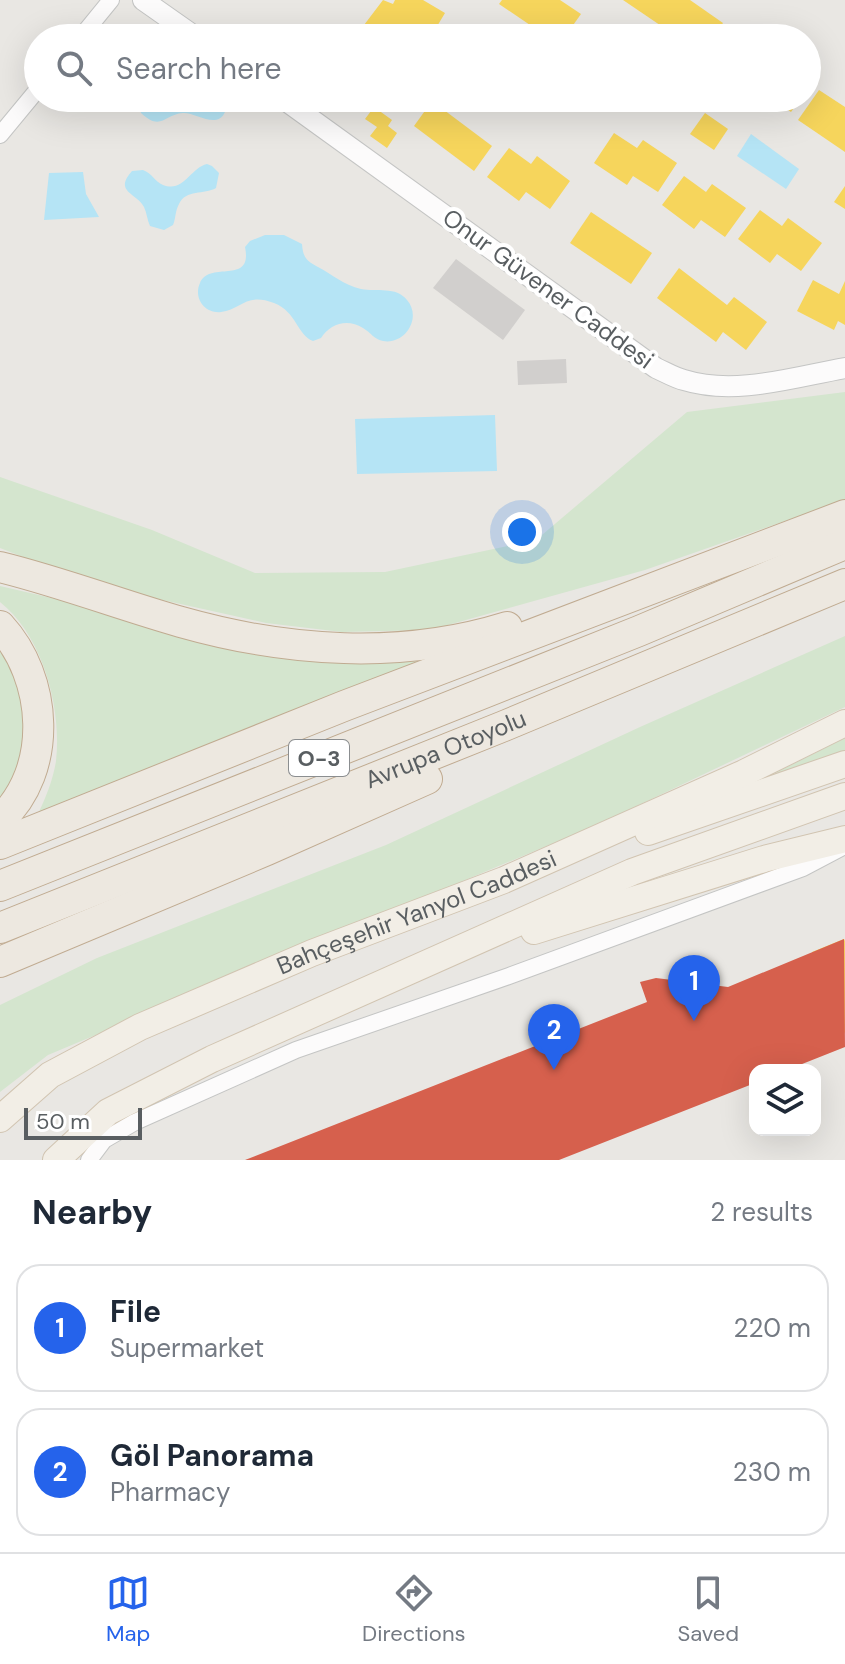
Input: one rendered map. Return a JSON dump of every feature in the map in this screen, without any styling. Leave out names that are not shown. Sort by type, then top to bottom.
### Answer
[{"type":"highway","points":[[0,844],[344,706],[845,515]]},
{"type":"highway","name":"Avrupa Otoyolu","points":[[0,886],[639,631],[845,544]]},
{"type":"highway","points":[[0,567],[181,622],[280,643],[321,647],[366,649],[456,639],[496,631],[573,607],[621,600]]},
{"type":"highway","name":"Avrupa Otoyolu","points":[[0,928],[504,726],[845,584]]},
{"type":"highway","points":[[0,626],[30,675],[36,698],[38,738],[35,761],[24,788],[0,820]]},
{"type":"highway","points":[[0,962],[431,777],[478,749],[504,726]]},
{"type":"highway","points":[[0,975],[127,917],[163,893]]},
{"type":"main road","name":"Bahçeşehir Yanyol Caddesi","points":[[0,1119],[50,1075],[140,1027],[312,953],[504,880],[744,773],[845,723]]},
{"type":"main road","points":[[504,880],[845,764]]},
{"type":"main road","name":"Bahçeşehir Yanyol Caddesi","points":[[56,1160],[108,1112],[212,1059],[632,872],[845,796]]},
{"type":"main road","points":[[424,966],[764,859],[845,839]]},
{"type":"street","points":[[91,24],[111,0]]},
{"type":"street","points":[[143,0],[177,24]]},
{"type":"street","points":[[0,135],[24,106]]},
{"type":"street","name":"Onur Güvener Caddesi","points":[[301,112],[656,368],[685,381],[720,386],[752,384],[845,368]]},
{"type":"street","points":[[89,1160],[104,1140],[135,1122],[296,1050],[524,971],[803,868],[845,846]]},
{"type":"green space","points":[[845,392],[845,500],[645,570],[430,630],[342,632],[266,623],[95,585],[0,548],[0,477],[152,530],[255,573],[385,572],[536,540],[687,412]]},
{"type":"green space","points":[[0,586],[99,609],[425,659],[38,814],[56,761],[56,719],[38,653],[15,616],[0,602]]},
{"type":"green space","points":[[845,636],[845,707],[599,824],[48,1055],[0,1092],[0,1005],[97,958],[386,845]]},
{"type":"green space","points":[[0,644],[17,683],[25,715],[26,745],[22,764],[0,802]]},
{"type":"green space","points":[[845,738],[845,753],[743,789]]},
{"type":"water","points":[[225,112],[217,120],[183,113],[158,122],[141,113]]},
{"type":"water","points":[[751,134],[799,169],[786,189],[737,156]]},
{"type":"water","points":[[207,164],[219,173],[216,188],[182,199],[173,225],[164,230],[150,226],[141,202],[126,188],[132,171],[143,170],[160,184],[170,187],[182,183]]},
{"type":"water","points":[[83,172],[86,194],[99,217],[44,220],[49,173]]},
{"type":"water","points":[[265,235],[284,235],[302,244],[308,261],[349,285],[392,291],[403,296],[413,314],[405,334],[399,339],[383,341],[357,325],[345,323],[334,326],[313,341],[303,334],[288,312],[265,300],[250,300],[221,312],[205,308],[199,299],[198,289],[205,276],[243,266],[245,247],[250,241]]},
{"type":"water","points":[[495,415],[497,471],[357,474],[355,419]]},
{"type":"building: Homes","points":[[383,0],[393,4],[395,0],[423,0],[445,13],[438,24],[365,24]]},
{"type":"building: Homes","points":[[502,0],[560,0],[581,14],[574,24],[528,24],[499,4]]},
{"type":"building: Homes","points":[[623,0],[690,0],[723,23],[722,24],[658,24]]},
{"type":"building: Homes","points":[[821,91],[845,107],[845,152],[798,120],[804,112],[821,112]]},
{"type":"building: Homes","points":[[370,112],[381,112],[392,120],[388,126],[397,133],[387,148],[370,136],[377,127],[365,119]]},
{"type":"building: Homes","points":[[424,112],[447,112],[492,146],[474,171],[414,126]]},
{"type":"building: Homes","points":[[705,113],[728,129],[714,150],[690,134]]},
{"type":"building: Homes","points":[[614,133],[637,148],[643,140],[677,163],[658,192],[633,176],[627,185],[594,163]]},
{"type":"building: Homes","points":[[509,148],[531,164],[537,156],[570,181],[550,209],[526,192],[519,201],[487,177]]},
{"type":"building: Homes","points":[[684,176],[706,192],[712,184],[746,208],[725,237],[701,220],[694,229],[662,205]]},
{"type":"building: Homes","points":[[845,186],[845,209],[834,202]]},
{"type":"building: Homes","points":[[760,210],[782,226],[788,218],[822,243],[801,271],[777,254],[770,263],[738,239]]},
{"type":"building: Homes","points":[[591,212],[652,253],[631,284],[570,243]]},
{"type":"building: Homes","points":[[679,268],[727,305],[734,297],[767,322],[746,350],[723,332],[716,342],[657,298]]},
{"type":"building: Homes","points":[[813,280],[839,294],[845,281],[845,325],[838,321],[834,330],[797,311]]},
{"type":"building: Homes","points":[[844,939],[845,1034],[838,1017],[825,1022],[807,977],[820,972],[812,952]]},
{"type":"building: Homes","points":[[622,1035],[624,1042],[635,1037],[643,1057],[632,1061],[645,1092],[562,1126],[556,1109],[574,1102],[557,1061],[574,1054],[577,1063],[590,1058],[586,1049]]},
{"type":"building: Homes","points":[[443,1112],[446,1119],[457,1115],[465,1135],[454,1139],[463,1160],[387,1160],[379,1139],[395,1132],[399,1141],[412,1136],[408,1126]]},
{"type":"building: Shops","points":[[844,939],[845,1047],[802,1064],[749,1064],[749,1085],[559,1160],[245,1160],[647,1002],[640,982],[656,978],[728,987]]},
{"type":"building: Other","points":[[456,259],[525,310],[503,340],[433,288]]},
{"type":"building: Other","points":[[566,359],[567,383],[518,385],[517,361]]},
{"type":"place","name":"File","points":[[694,1021]]},
{"type":"place","name":"Göl Panorama","points":[[554,1070]]}]
